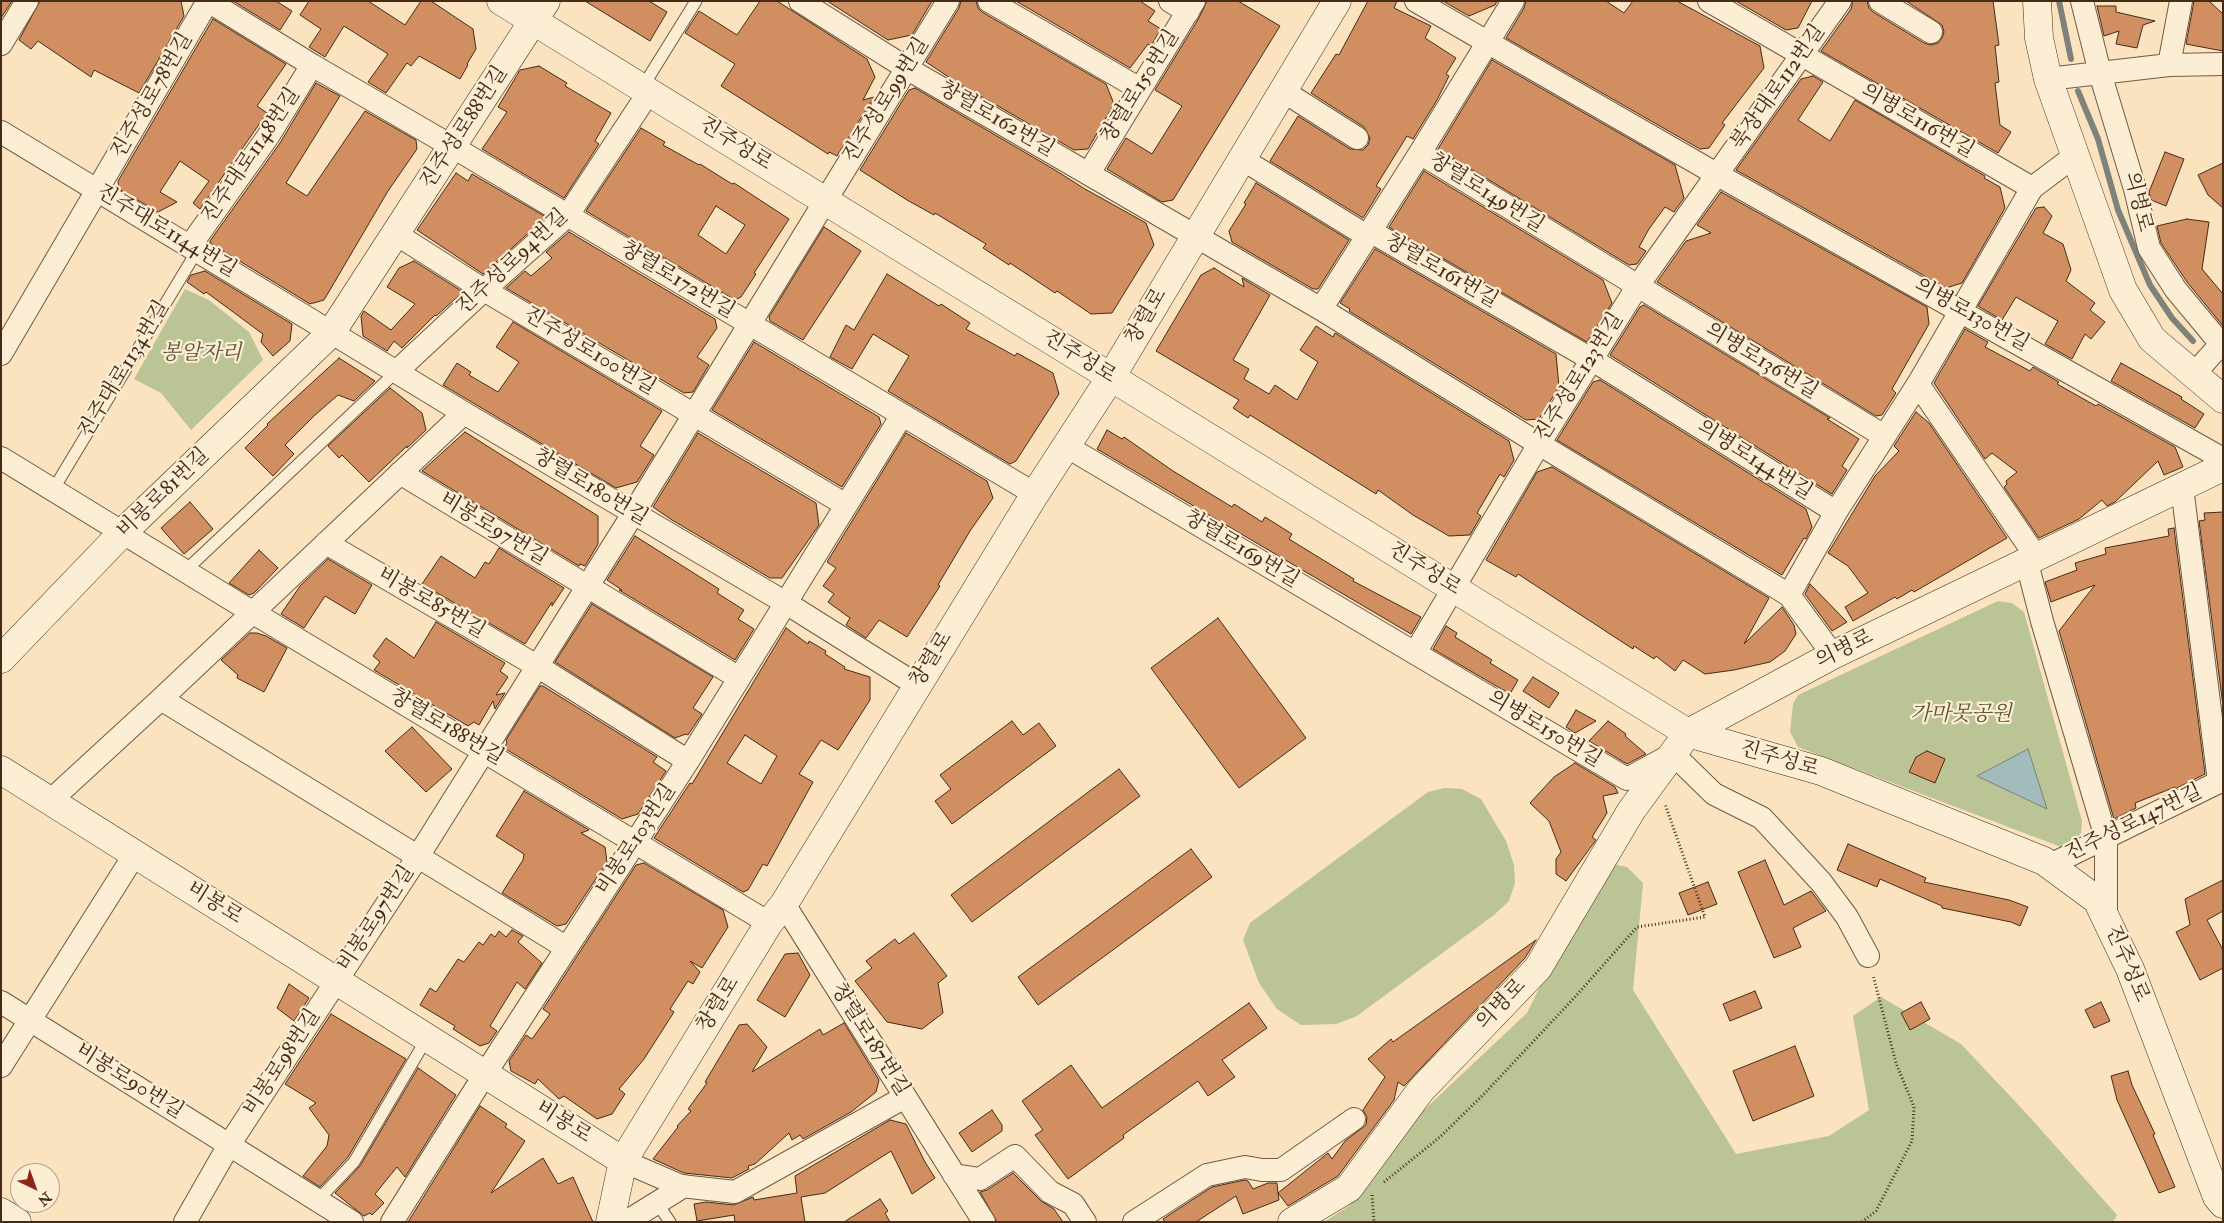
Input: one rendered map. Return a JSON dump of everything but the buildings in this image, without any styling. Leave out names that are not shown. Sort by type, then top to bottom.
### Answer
[{"type":"street","points":[[1,44],[27,1]]},
{"type":"street","name":"진주대로1148번길","points":[[208,1],[312,65],[453,147]]},
{"type":"street","name":"진주성로78번길","points":[[1,354],[208,1]]},
{"type":"street","name":"진주성로","points":[[501,1],[540,12],[646,90],[1454,588],[1681,743],[1821,771],[2044,860],[2097,900],[2130,969],[2217,1197],[2223,1204]]},
{"type":"street","name":"창렬로162번길","points":[[800,1],[908,69],[1194,236]]},
{"type":"street","name":"진주성로99번길","points":[[826,201],[948,1]]},
{"type":"street","points":[[989,1],[1140,89]]},
{"type":"street","name":"창렬로","points":[[610,1222],[623,1161],[1035,494],[1111,377],[1337,1]]},
{"type":"street","points":[[1416,1],[1718,175]]},
{"type":"street","name":"창렬로149번길","points":[[1513,1],[1420,153],[1638,287]]},
{"type":"street","name":"의병로116번길","points":[[1709,1],[1801,56],[2032,188]]},
{"type":"street","name":"북장대로112번길","points":[[1718,175],[1840,1]]},
{"type":"street","points":[[1880,1],[1931,32]]},
{"type":"street","name":"의병로","points":[[2037,1],[2039,38],[2048,79],[2123,290],[2152,338],[2223,399]]},
{"type":"street","name":"의병로","points":[[2082,1],[2100,73],[2135,189],[2149,248],[2176,290],[2222,344],[2194,374]]},
{"type":"street","points":[[2169,65],[2181,1]]},
{"type":"street","name":"창렬로150번길","points":[[1088,174],[1140,89],[1184,5]]},
{"type":"street","name":"진주성로88번길","points":[[331,333],[540,12]]},
{"type":"street","points":[[2048,79],[2169,65],[2223,64]]},
{"type":"street","name":"진주대로1148번길","points":[[194,248],[269,135],[312,65]]},
{"type":"street","name":"진주성로94번길","points":[[396,372],[568,215],[646,90]]},
{"type":"street","points":[[1283,91],[1357,138]]},
{"type":"street","name":"진주대로1144번길","points":[[1,132],[331,333]]},
{"type":"street","name":"창렬로172번길","points":[[453,147],[1035,494]]},
{"type":"street","points":[[1242,159],[1369,233],[1420,153]]},
{"type":"street","points":[[1836,512],[1918,384],[2032,188],[2076,155]]},
{"type":"street","name":"진주성로123번길","points":[[1415,653],[1591,359],[1638,287],[1718,175]]},
{"type":"street","name":"의병로130번길","points":[[1718,175],[1962,310],[2223,459]]},
{"type":"street","points":[[634,514],[826,201]]},
{"type":"street","name":"창렬로161번길","points":[[1320,309],[1369,233],[1591,359]]},
{"type":"street","points":[[396,234],[484,290]]},
{"type":"street","points":[[1194,236],[1320,309],[1789,596],[1833,655]]},
{"type":"street","name":"의병로136번길","points":[[1638,287],[1884,436]]},
{"type":"street","name":"진주성로100번길","points":[[484,290],[846,505]]},
{"type":"street","name":"창렬로180번길","points":[[331,333],[786,603],[917,685]]},
{"type":"street","name":"비봉로81번길","points":[[1,659],[122,533],[331,333]]},
{"type":"street","name":"의병로144번길","points":[[1591,359],[1836,512],[1789,596]]},
{"type":"street","points":[[1918,384],[2032,561],[2042,622],[2106,838],[2106,920]]},
{"type":"street","points":[[50,801],[464,413]]},
{"type":"street","points":[[786,603],[902,415]]},
{"type":"street","name":"창렬로169번길","points":[[1066,446],[1415,653]]},
{"type":"street","points":[[1,458],[122,533]]},
{"type":"street","name":"의병로","points":[[1292,1222],[1349,1188],[1420,1090],[1538,968],[1631,810],[1681,743],[1833,655],[2032,561],[2223,467]]},
{"type":"street","name":"비봉로97번길","points":[[400,473],[740,678]]},
{"type":"street","points":[[2182,487],[2221,781]]},
{"type":"street","name":"비봉로97번길","points":[[337,981],[634,514]]},
{"type":"street","name":"창렬로188번길","points":[[122,533],[634,842],[776,914]]},
{"type":"street","name":"비봉로85번길","points":[[326,543],[537,666]]},
{"type":"street","name":"비봉로103번길","points":[[392,1222],[485,1074],[688,761],[786,603]]},
{"type":"street","name":"의병로150번길","points":[[1415,653],[1627,779],[1681,743]]},
{"type":"street","points":[[537,666],[688,761]]},
{"type":"street","name":"비봉로97번길","points":[[161,699],[416,858],[567,948]]},
{"type":"street","points":[[1681,743],[1714,794],[1762,818],[1821,882],[1847,917],[1868,956]]},
{"type":"street","name":"비봉로","points":[[1,770],[623,1161]]},
{"type":"street","name":"진주성로147번길","points":[[2044,860],[2052,864],[2221,781]]},
{"type":"street","points":[[1,1066],[135,854]]},
{"type":"street","name":"창렬로187번길","points":[[776,914],[905,1097],[984,1222]]},
{"type":"street","name":"비봉로98번길","points":[[185,1222],[229,1145],[337,981]]},
{"type":"street","name":"비봉로90번길","points":[[1,1002],[229,1145]]},
{"type":"street","points":[[623,1161],[684,1186],[734,1192],[905,1097]]},
{"type":"street","points":[[1134,1222],[1207,1175],[1245,1167],[1262,1170],[1280,1170],[1354,1119]]},
{"type":"street","points":[[229,1145],[352,1222]]},
{"type":"street","points":[[954,1175],[980,1179],[1015,1156],[1050,1192],[1074,1204],[1085,1222]]},
{"type":"street","points":[[626,1222],[684,1186]]},
{"type":"street","points":[[1,1212],[17,1222]]},
{"type":"lane","points":[[646,90],[696,1]]},
{"type":"lane","name":"진주대로1134번길","points":[[53,490],[194,248]]},
{"type":"lane","points":[[185,571],[396,372]]},
{"type":"lane","points":[[318,1200],[354,1162],[427,1038]]},
{"type":"lane","points":[[657,1203],[670,1222]]},
{"type":"path","points":[[1380,1186],[1440,1137],[1484,1094],[1575,997],[1637,927],[1706,917],[1656,778]]},
{"type":"path","points":[[1862,1222],[1876,1211],[1912,1141],[1914,1107],[1896,1063],[1868,956]]},
{"type":"path","points":[[1372,1192],[1374,1222]]},
{"type":"green space","name":"봉알자리","points":[[185,289],[209,300],[249,332],[263,360],[191,430],[161,393],[134,379]]},
{"type":"green space","name":"가마못공원","points":[[1998,601],[2012,603],[2024,612],[2082,821],[2081,833],[2072,844],[2061,847],[1798,747],[1790,732],[1793,704],[1798,695]]},
{"type":"green space","points":[[1445,788],[1462,789],[1481,799],[1506,841],[1514,865],[1515,883],[1509,901],[1494,915],[1357,1016],[1336,1024],[1301,1025],[1277,1009],[1259,983],[1243,940],[1250,923],[1428,792]]},
{"type":"green space","points":[[1590,859],[1627,867],[1643,883],[1633,990],[1736,1154],[1829,1136],[1869,1110],[1853,1016],[1881,997],[1961,1044],[2026,1113],[2117,1215],[2113,1222],[1324,1222],[1349,1206],[1409,1124],[1527,1013],[1565,936]]},
{"type":"water","points":[[2028,749],[2047,809],[1977,776]]},
{"type":"waterway","points":[[2059,1],[2071,59]]},
{"type":"waterway","points":[[2078,91],[2098,139],[2118,210],[2150,285],[2172,318],[2193,341]]}]
